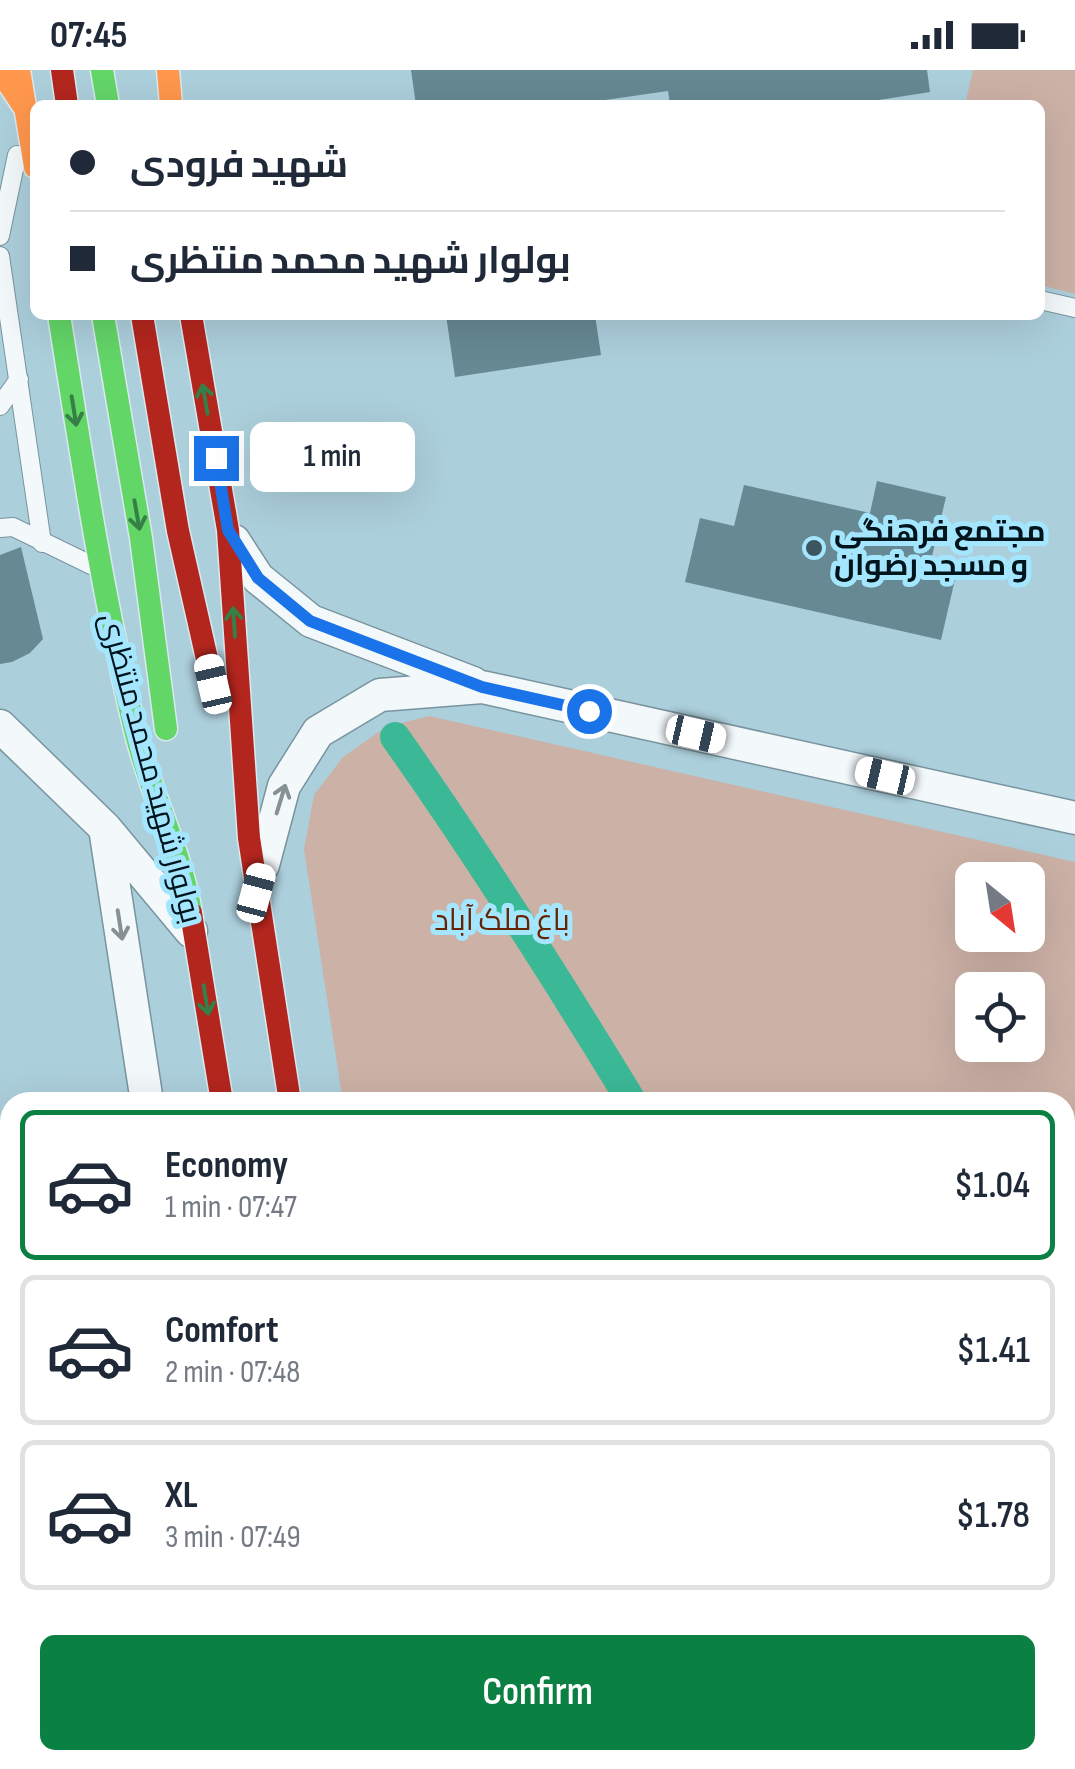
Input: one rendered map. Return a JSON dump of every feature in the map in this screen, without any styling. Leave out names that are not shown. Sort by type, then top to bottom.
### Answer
[{"type":"main road","points":[[0,70],[26,110]]},
{"type":"main road","points":[[19,70],[30,135]]},
{"type":"main road","points":[[62,70],[66,100]]},
{"type":"main road","points":[[102,70],[107,100]]},
{"type":"main road","points":[[150,70],[155,100]]},
{"type":"main road","points":[[168,70],[171,100]]},
{"type":"main road","name":"بولوار شهید محمد منتظری","points":[[60,320],[100,569],[136,736],[186,881],[220,1092]]},
{"type":"main road","points":[[104,320],[169,748]]},
{"type":"main road","points":[[143,320],[178,530],[248,838],[288,1092]]},
{"type":"main road","points":[[192,320],[228,530],[248,838]]},
{"type":"main road","points":[[174,786],[186,881]]},
{"type":"street","points":[[228,530],[258,578],[310,621],[482,687],[1075,818]]},
{"type":"street","points":[[256,893],[284,786],[318,732],[380,695],[482,687]]},
{"type":"street","points":[[0,726],[105,828],[195,936]]},
{"type":"street","points":[[105,828],[145,1092]]},
{"type":"lane","points":[[0,236],[26,110]]},
{"type":"lane","points":[[0,256],[42,542]]},
{"type":"lane","points":[[1045,301],[1075,308]]},
{"type":"lane","points":[[0,406],[19,380]]},
{"type":"lane","points":[[0,528],[13,528],[100,569]]},
{"type":"green space","points":[[973,70],[1075,70],[1075,294],[1045,286],[1045,100],[966,100]]},
{"type":"green space","name":"باغ ملک آباد","points":[[429,716],[1075,862],[1075,1092],[341,1092],[304,849],[314,795],[343,757],[386,727]]},
{"type":"building","points":[[411,70],[927,70],[930,92],[879,100],[669,100],[668,91],[605,100],[415,100]]},
{"type":"building","points":[[447,320],[596,320],[601,355],[455,377]]},
{"type":"building","name":"مجتمع فرهنگی و مسجد رضوان","points":[[877,481],[946,497],[929,569],[956,575],[941,640],[685,582],[700,518],[734,526],[744,485],[870,513]]},
{"type":"building","points":[[21,547],[43,639],[30,653],[0,664],[0,555]]},
{"type":"waterway","points":[[395,737],[517,918],[626,1092]]},
{"type":"traffic: fast","points":[[102,70],[107,100]]},
{"type":"traffic: fast","points":[[60,320],[123,679],[141,753],[180,867],[191,913]]},
{"type":"traffic: fast","points":[[104,320],[141,538],[166,729]]},
{"type":"traffic: slow","points":[[19,70],[30,137]]},
{"type":"traffic: slow","points":[[168,70],[171,100]]},
{"type":"traffic: slow","points":[[0,71],[26,110]]},
{"type":"traffic: jam","points":[[62,70],[66,100]]},
{"type":"traffic: jam","points":[[143,320],[178,531],[212,681]]},
{"type":"traffic: jam","points":[[192,320],[228,530],[249,838],[288,1092]]},
{"type":"traffic: jam","points":[[191,913],[220,1092]]},
{"type":"place","name":"مجتمع فرهنگی و مسجد رضوان","points":[[814,548]]},
{"type":"route","points":[[216,458],[228,530],[258,578],[310,621],[482,687],[589,711]]}]
